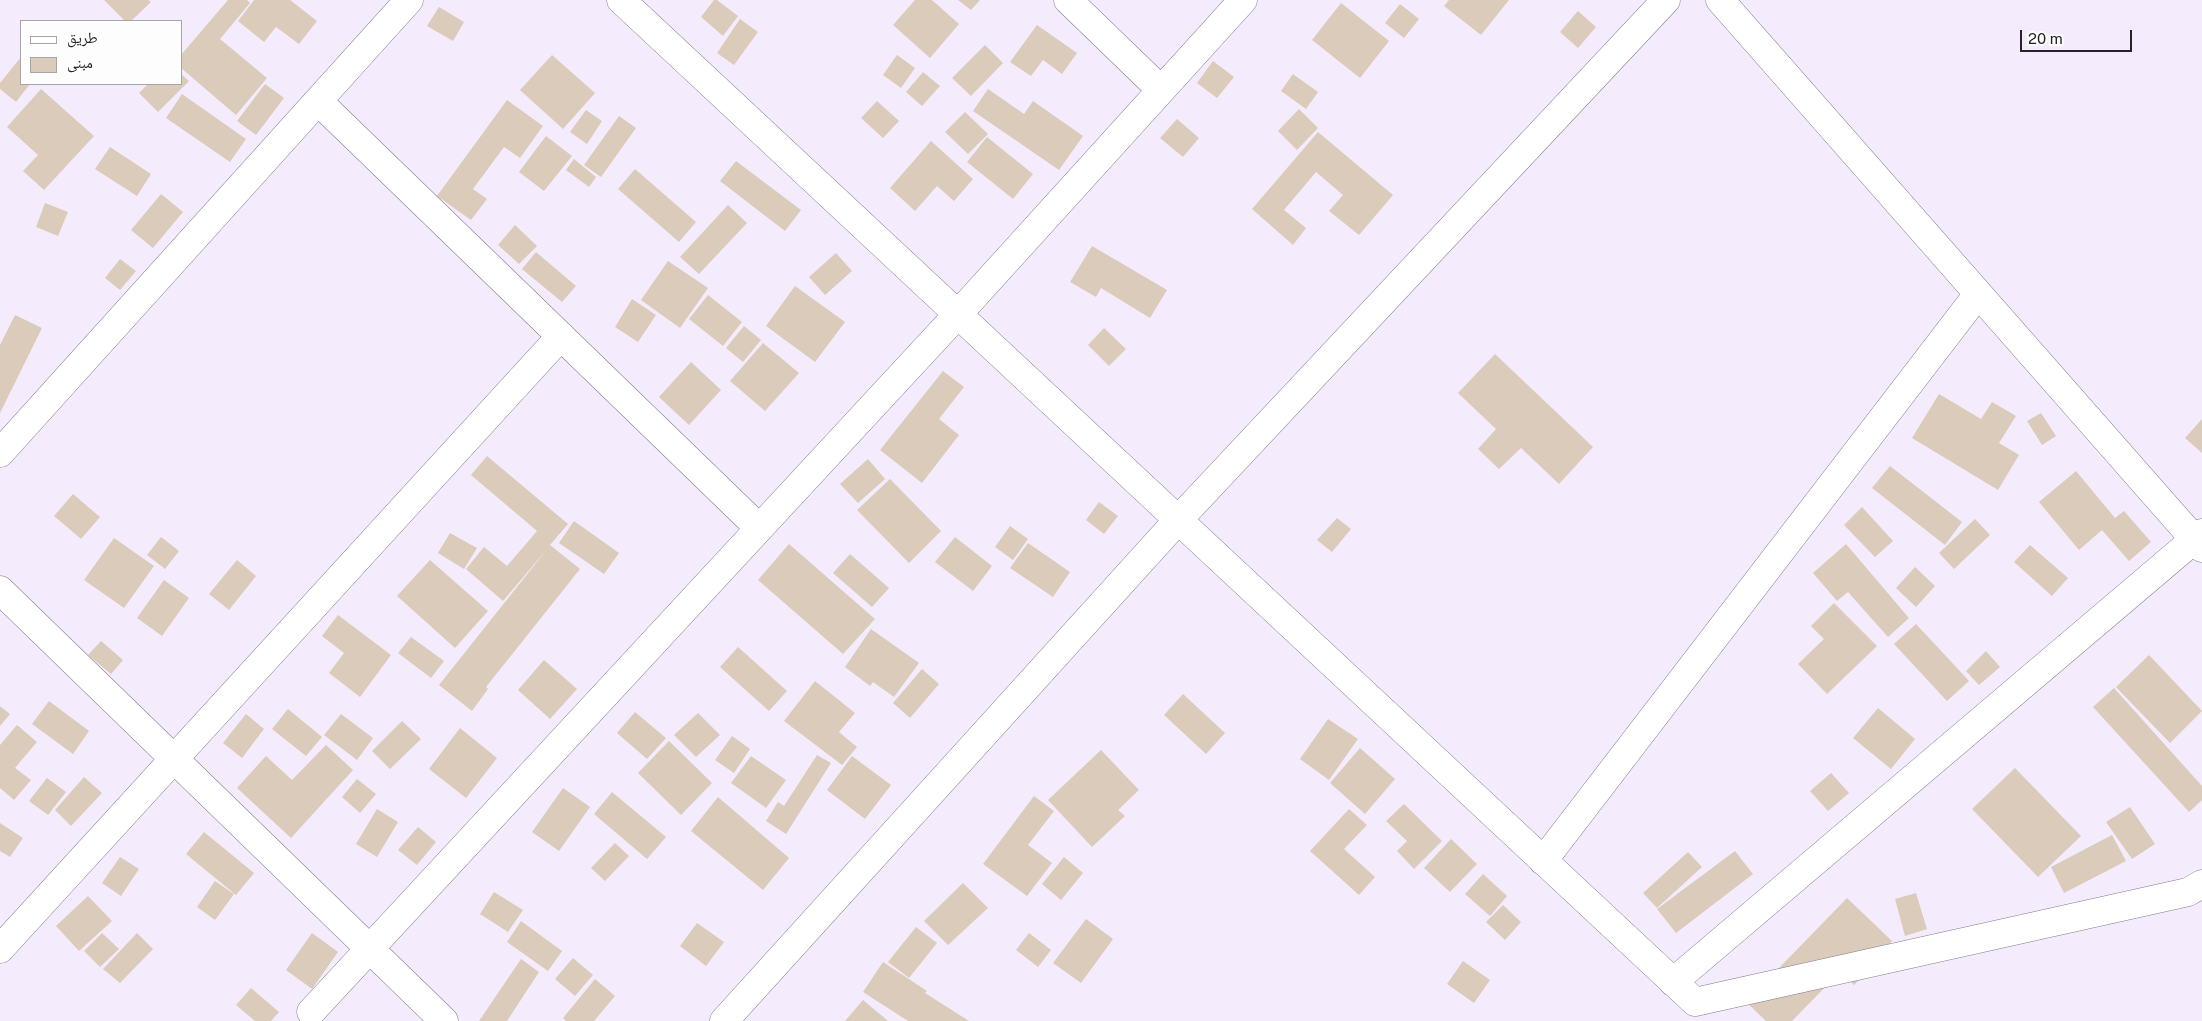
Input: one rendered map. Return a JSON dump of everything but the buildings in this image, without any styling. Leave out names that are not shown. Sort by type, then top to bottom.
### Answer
[{"type":"street","points":[[0,453],[409,0]]},
{"type":"street","points":[[621,0],[959,313],[1695,1002],[2188,892],[2202,884]]},
{"type":"street","points":[[1068,0],[1161,90]]},
{"type":"street","points":[[311,1012],[959,313],[1243,0]]},
{"type":"street","points":[[724,1021],[1179,519],[1666,0]]},
{"type":"street","points":[[1673,982],[2199,540],[1978,294],[1720,0]]},
{"type":"street","points":[[318,101],[759,528]]},
{"type":"street","points":[[1543,861],[1978,294]]},
{"type":"street","points":[[0,948],[561,336]]},
{"type":"street","points":[[0,590],[444,1021]]}]
